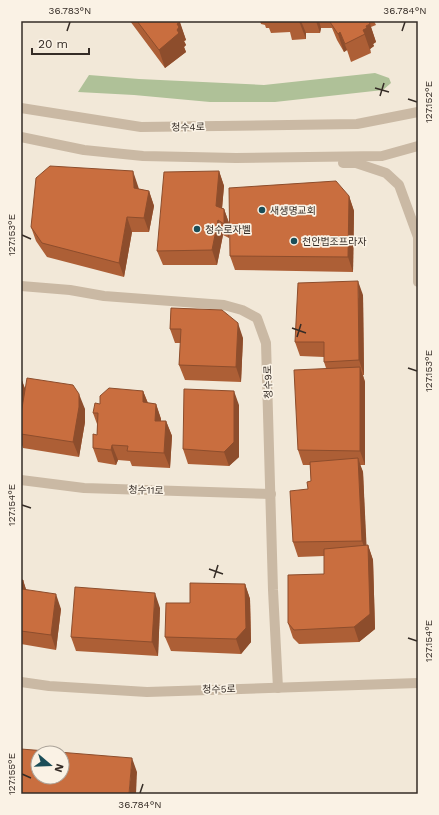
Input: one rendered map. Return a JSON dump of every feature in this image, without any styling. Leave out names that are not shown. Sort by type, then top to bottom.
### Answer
[{"type":"street","name":"청수4로","points":[[21,108],[141,127],[357,124],[418,112]]},
{"type":"street","points":[[21,137],[84,150],[121,154],[236,158],[382,156],[418,146]]},
{"type":"street","points":[[241,157],[356,163],[386,173],[399,185],[418,237]]},
{"type":"street","points":[[418,234],[418,282]]},
{"type":"street","name":"청수9로","points":[[21,286],[70,290],[104,296],[224,305],[242,310],[257,318],[266,343],[273,590],[278,688]]},
{"type":"street","name":"청수11로","points":[[21,480],[84,488],[271,494]]},
{"type":"street","name":"청수5로","points":[[21,682],[49,686],[147,692],[418,683]]},
{"type":"green space","points":[[375,73],[389,78],[391,83],[383,90],[275,102],[210,102],[134,95],[78,92],[89,75],[264,85]]},
{"type":"building","points":[[137,21],[179,21],[180,22],[177,24],[179,27],[177,30],[179,33],[159,50]]},
{"type":"building","points":[[330,21],[369,21],[370,24],[363,30],[365,34],[345,44],[340,32],[338,34]]},
{"type":"building","points":[[50,166],[133,171],[134,188],[149,191],[144,218],[127,217],[119,263],[42,243],[31,227],[36,178]]},
{"type":"building","name":"청수로자벨","points":[[219,171],[216,206],[224,209],[224,224],[218,220],[212,250],[157,251],[164,172]]},
{"type":"building","name":"천안법조프라자","points":[[336,181],[349,196],[348,257],[230,256],[229,188]]},
{"type":"building","points":[[358,281],[359,360],[324,362],[324,342],[295,342],[298,283]]},
{"type":"building","points":[[171,308],[222,310],[238,323],[236,367],[179,365],[181,329],[170,329]]},
{"type":"building","points":[[360,367],[360,451],[298,450],[294,370]]},
{"type":"building","points":[[27,378],[73,385],[79,394],[79,407],[73,442],[21,434],[21,414]]},
{"type":"building","points":[[109,388],[143,391],[143,402],[156,404],[155,421],[166,421],[164,453],[127,451],[128,446],[112,445],[111,450],[93,448],[93,434],[97,435],[98,413],[93,413],[95,403],[100,404],[100,396]]},
{"type":"building","points":[[184,389],[234,391],[234,442],[224,452],[183,449]]},
{"type":"building","points":[[358,458],[362,541],[293,542],[290,491],[308,489],[307,482],[311,481],[310,462]]},
{"type":"building","points":[[368,545],[370,614],[354,627],[294,630],[288,623],[288,575],[324,574],[324,549]]},
{"type":"building","points":[[21,580],[23,580],[22,589],[56,594],[51,635],[21,631]]},
{"type":"building","points":[[190,583],[245,584],[246,628],[236,639],[165,637],[166,603],[190,603]]},
{"type":"building","points":[[75,587],[155,593],[152,642],[71,637]]},
{"type":"building","points":[[21,749],[30,750],[30,785],[70,785],[70,753],[132,758],[129,794],[21,794]]},
{"type":"place","name":"새생명교회","points":[[262,210]]},
{"type":"place","name":"청수로자벨","points":[[197,229]]},
{"type":"place","name":"천안법조프라자","points":[[294,241]]}]
